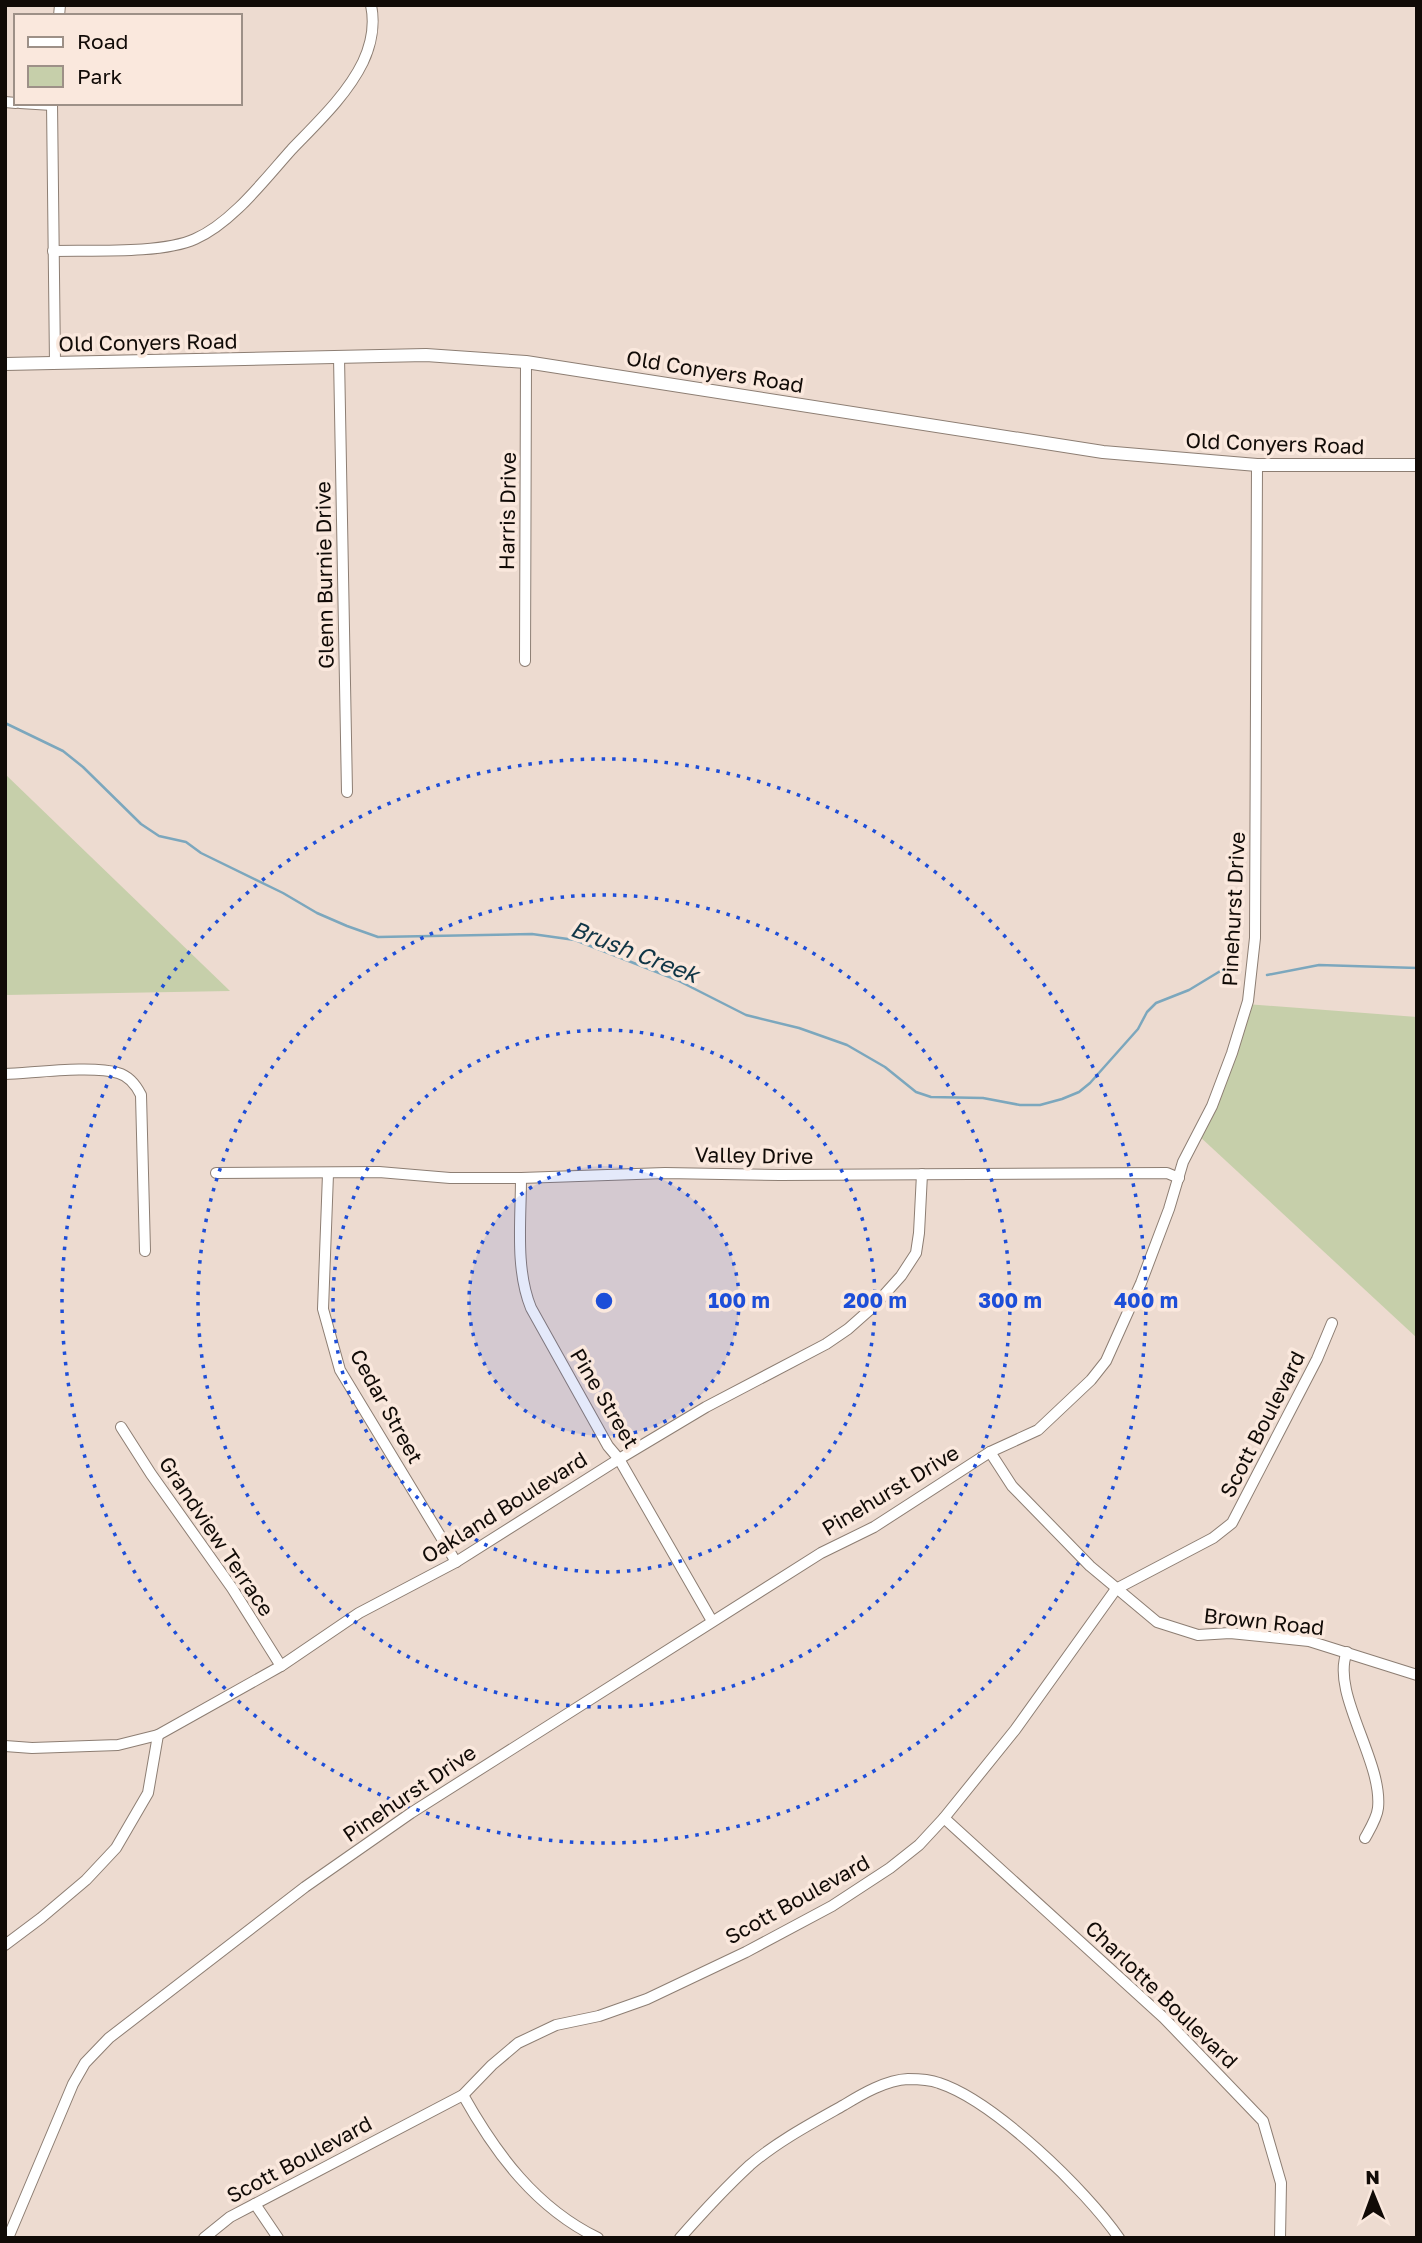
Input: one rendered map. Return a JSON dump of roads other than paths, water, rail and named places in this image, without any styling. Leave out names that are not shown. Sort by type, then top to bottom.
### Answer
[{"type":"street","points":[[53,251],[173,247],[197,239],[220,225],[343,93],[362,64],[371,34],[372,5]]},
{"type":"street","points":[[52,105],[55,363]]},
{"type":"street","name":"Old Conyers Road","points":[[5,364],[426,355],[526,362],[1102,452],[1257,465],[1417,466]]},
{"type":"street","name":"Glenn Burnie Drive","points":[[339,357],[347,792]]},
{"type":"street","name":"Harris Drive","points":[[525,661],[526,362]]},
{"type":"street","name":"Pinehurst Drive","points":[[8,2238],[73,2084],[85,2063],[109,2038],[304,1887],[400,1820],[821,1553],[874,1527],[990,1452],[1038,1430],[1091,1380],[1106,1362],[1141,1283],[1183,1162],[1212,1106],[1248,1001],[1255,939],[1257,465]]},
{"type":"street","points":[[5,1074],[87,1070],[118,1073],[136,1084],[141,1095],[145,1251]]},
{"type":"street","name":"Valley Drive","points":[[216,1173],[379,1172],[450,1178],[521,1178],[665,1173],[1167,1173],[1179,1178]]},
{"type":"street","name":"Cedar Street","points":[[328,1174],[323,1309],[340,1370],[456,1562]]},
{"type":"street","name":"Oakland Boulevard","points":[[5,1746],[32,1748],[118,1745],[158,1735],[281,1666],[359,1613],[456,1562],[706,1407],[826,1343],[848,1329],[874,1306],[901,1276],[916,1253],[922,1174]]},
{"type":"street","name":"Pine Street","points":[[521,1178],[521,1251],[525,1295],[608,1446],[619,1459],[712,1621]]},
{"type":"street","name":"Scott Boulevard","points":[[204,2238],[230,2217],[463,2095],[518,2043],[556,2025],[599,2016],[646,1999],[746,1952],[832,1906],[890,1868],[919,1845],[1016,1730],[1116,1589],[1213,1538],[1232,1522],[1317,1359],[1332,1323]]},
{"type":"street","name":"Grandview Terrace","points":[[121,1427],[150,1474],[232,1588],[281,1666]]},
{"type":"street","name":"Brown Road","points":[[990,1452],[1012,1486],[1099,1575],[1157,1622],[1198,1635],[1230,1633],[1309,1641],[1417,1675]]},
{"type":"street","points":[[1347,1652],[1343,1661],[1348,1694],[1356,1723],[1372,1762],[1379,1794],[1378,1812],[1366,1838]]},
{"type":"street","points":[[5,1945],[86,1880],[116,1848],[148,1793],[158,1735]]},
{"type":"street","name":"Charlotte Boulevard","points":[[944,1818],[1164,2018],[1264,2121],[1280,2183],[1280,2238]]},
{"type":"street","points":[[680,2238],[708,2206],[752,2164],[804,2127],[857,2097],[906,2079],[938,2083],[979,2105],[1037,2150],[1103,2215],[1119,2238]]},
{"type":"street","points":[[463,2095],[487,2137],[517,2175],[549,2206],[598,2238]]},
{"type":"street","points":[[255,2204],[278,2238]]},
{"type":"waterway","name":"Brush Creek","points":[[5,723],[63,751],[141,824],[159,836],[186,842],[201,853],[347,926],[378,937],[532,934],[575,940],[677,980],[746,1015],[799,1028],[847,1045],[885,1067],[916,1092],[931,1097],[983,1098],[1020,1105],[1040,1105],[1062,1099],[1079,1092],[1090,1083],[1138,1029],[1147,1012],[1156,1003],[1189,990],[1222,970],[1240,972]]},
{"type":"waterway","name":"Brush Creek","points":[[1267,975],[1319,965],[1417,968]]}]
